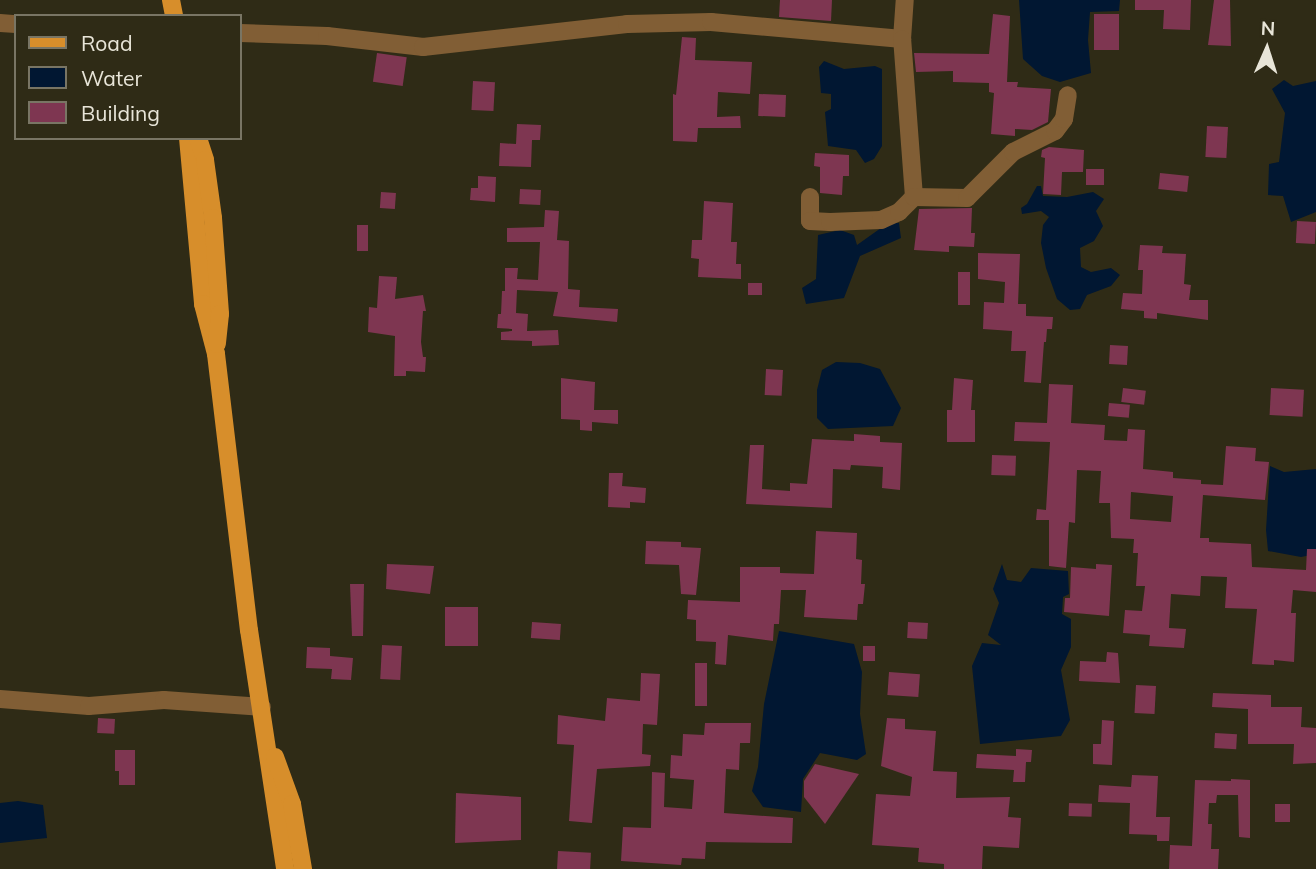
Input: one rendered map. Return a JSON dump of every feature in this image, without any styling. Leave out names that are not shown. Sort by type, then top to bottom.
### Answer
[{"type":"main road","points":[[188,140],[203,304],[216,354],[249,631],[268,741],[285,869]]},
{"type":"main road","points":[[199,140],[205,160],[213,218],[220,314],[216,354]]},
{"type":"main road","points":[[268,741],[292,804],[303,869]]},
{"type":"street","points":[[905,0],[902,39],[914,197]]},
{"type":"street","points":[[242,33],[327,36],[423,47],[627,24],[710,22],[902,39]]},
{"type":"street","points":[[810,197],[810,221],[830,222],[881,220],[899,212],[914,197],[967,198],[1013,152],[1055,131],[1064,119],[1068,95]]},
{"type":"street","points":[[0,699],[89,706],[177,700],[262,707]]},
{"type":"water","points":[[1019,0],[1120,0],[1119,11],[1090,12],[1088,40],[1091,73],[1060,82],[1042,76],[1023,59]]},
{"type":"water","points":[[824,61],[844,69],[875,66],[882,69],[882,146],[874,159],[865,163],[856,150],[828,146],[825,112],[831,109],[831,94],[821,93],[819,67]]},
{"type":"water","points":[[1284,80],[1293,86],[1316,81],[1316,212],[1291,222],[1283,196],[1268,195],[1269,164],[1279,162],[1285,113],[1272,89]]},
{"type":"water","points":[[1037,186],[1041,186],[1043,196],[1067,197],[1093,192],[1104,199],[1096,211],[1103,226],[1094,241],[1080,248],[1081,267],[1091,272],[1111,268],[1120,275],[1111,286],[1087,295],[1080,309],[1070,310],[1057,299],[1046,268],[1041,243],[1043,225],[1049,217],[1041,211],[1022,214],[1021,208],[1027,204]]},
{"type":"water","points":[[888,223],[899,223],[901,238],[860,256],[844,298],[806,304],[802,288],[816,279],[818,235],[840,230],[854,235],[857,245]]},
{"type":"water","points":[[836,362],[860,363],[880,369],[901,408],[893,426],[828,429],[817,418],[817,390],[822,370]]},
{"type":"water","points":[[1270,466],[1284,472],[1316,469],[1316,554],[1301,557],[1268,551],[1266,530]]},
{"type":"water","points":[[1002,564],[1007,580],[1021,582],[1031,568],[1068,571],[1069,594],[1063,597],[1062,614],[1071,619],[1071,647],[1061,670],[1070,720],[1061,736],[980,744],[972,666],[982,643],[1001,645],[988,635],[999,603],[993,589]]},
{"type":"water","points":[[779,631],[854,644],[862,672],[860,714],[866,754],[857,760],[820,753],[803,779],[801,812],[763,807],[752,791],[758,767],[764,704]]},
{"type":"water","points":[[18,801],[43,805],[47,838],[0,843],[0,803]]},
{"type":"building","points":[[780,0],[832,0],[831,21],[779,17]]},
{"type":"building","points":[[1135,0],[1191,0],[1190,30],[1163,29],[1164,10],[1135,10]]},
{"type":"building","points":[[1214,0],[1230,0],[1231,46],[1208,45]]},
{"type":"building","points":[[993,14],[1010,16],[1007,82],[1018,82],[1017,87],[1051,89],[1048,122],[1032,130],[1015,129],[1015,136],[991,134],[994,93],[989,92],[989,83],[953,82],[953,71],[916,72],[914,53],[989,54]]},
{"type":"building","points":[[1094,14],[1119,14],[1119,50],[1094,50]]},
{"type":"building","points":[[682,37],[696,38],[695,60],[752,62],[750,94],[718,92],[717,117],[740,116],[741,128],[698,128],[697,142],[673,141],[673,94],[676,95]]},
{"type":"building","points":[[377,53],[407,57],[403,86],[373,82]]},
{"type":"building","points":[[473,81],[495,82],[493,111],[471,110]]},
{"type":"building","points":[[759,94],[786,95],[785,117],[758,116]]},
{"type":"building","points":[[517,124],[541,125],[540,140],[532,140],[531,167],[499,166],[500,143],[516,144]]},
{"type":"building","points":[[1207,126],[1228,127],[1226,158],[1205,157]]},
{"type":"building","points":[[1049,147],[1084,150],[1083,172],[1062,172],[1061,195],[1043,194],[1045,158],[1041,157],[1042,150]]},
{"type":"building","points":[[815,153],[849,155],[849,176],[843,176],[842,195],[820,193],[820,167],[814,166]]},
{"type":"building","points":[[1086,169],[1104,169],[1104,185],[1086,185]]},
{"type":"building","points":[[1160,173],[1189,176],[1187,192],[1158,189]]},
{"type":"building","points":[[478,176],[496,177],[495,202],[470,200],[471,188],[478,188]]},
{"type":"building","points":[[520,189],[541,190],[540,205],[519,204]]},
{"type":"building","points":[[381,192],[396,193],[395,209],[380,208]]},
{"type":"building","points":[[704,201],[733,203],[731,242],[737,242],[736,264],[741,264],[741,279],[698,277],[699,259],[691,258],[692,240],[702,240]]},
{"type":"building","points":[[972,208],[971,233],[975,233],[974,247],[949,246],[949,252],[914,250],[919,209]]},
{"type":"building","points":[[545,210],[559,211],[557,240],[569,241],[568,289],[580,290],[579,307],[618,309],[617,322],[553,316],[558,292],[517,290],[516,313],[528,314],[527,331],[558,330],[559,345],[532,346],[532,341],[501,340],[501,332],[512,331],[497,328],[502,291],[505,291],[505,268],[518,268],[517,279],[538,280],[540,242],[507,242],[507,228],[544,227]]},
{"type":"building","points":[[1297,221],[1316,222],[1315,244],[1296,243]]},
{"type":"building","points":[[357,225],[368,225],[368,251],[357,251]]},
{"type":"building","points":[[1140,245],[1163,246],[1162,253],[1186,254],[1184,284],[1191,285],[1189,300],[1208,300],[1208,320],[1157,313],[1157,319],[1144,318],[1144,311],[1121,309],[1123,293],[1142,294],[1143,270],[1138,270]]},
{"type":"building","points":[[978,253],[1020,254],[1018,304],[1026,304],[1026,316],[1053,317],[1052,329],[1047,329],[1044,342],[1041,383],[1024,382],[1026,351],[1011,351],[1012,331],[983,329],[984,302],[1004,303],[1005,282],[978,279]]},
{"type":"building","points":[[958,272],[970,272],[970,305],[958,305]]},
{"type":"building","points":[[379,276],[397,277],[395,299],[423,295],[426,311],[423,311],[421,342],[423,357],[426,357],[425,372],[406,371],[406,376],[394,376],[395,336],[368,332],[369,307],[377,308]]},
{"type":"building","points":[[748,283],[762,283],[762,295],[748,295]]},
{"type":"building","points":[[1110,345],[1128,346],[1127,365],[1109,364]]},
{"type":"building","points":[[766,369],[783,370],[782,396],[765,395]]},
{"type":"building","points":[[561,378],[595,382],[594,410],[618,410],[618,424],[592,422],[592,431],[580,430],[580,420],[561,419]]},
{"type":"building","points":[[954,378],[973,380],[971,410],[975,410],[975,442],[947,442],[947,410],[952,410]]},
{"type":"building","points":[[1049,384],[1073,385],[1071,423],[1105,425],[1104,440],[1127,441],[1128,429],[1145,430],[1143,469],[1173,472],[1173,478],[1201,480],[1201,484],[1223,485],[1226,446],[1256,448],[1255,461],[1269,462],[1265,500],[1203,495],[1200,538],[1209,538],[1209,542],[1251,544],[1252,567],[1306,570],[1307,549],[1316,549],[1316,592],[1293,590],[1291,613],[1296,613],[1294,662],[1274,660],[1274,665],[1252,664],[1257,609],[1225,608],[1227,577],[1201,576],[1200,596],[1171,594],[1169,628],[1186,629],[1184,648],[1149,646],[1150,635],[1123,633],[1125,610],[1142,611],[1145,586],[1136,586],[1138,553],[1133,553],[1134,539],[1111,538],[1110,503],[1099,503],[1101,471],[1077,470],[1075,523],[1069,522],[1066,568],[1049,566],[1049,520],[1036,520],[1037,509],[1046,510],[1050,442],[1014,441],[1015,422],[1047,423]],"holes":[[[1131,492],[1173,496],[1171,522],[1130,519]]]},
{"type":"building","points":[[1123,388],[1146,391],[1144,405],[1121,402]]},
{"type":"building","points":[[1271,388],[1304,390],[1303,417],[1270,415]]},
{"type":"building","points":[[1109,403],[1130,405],[1129,418],[1108,416]]},
{"type":"building","points":[[854,434],[880,436],[880,442],[902,443],[900,490],[882,488],[883,467],[851,465],[850,470],[833,469],[832,508],[746,504],[750,445],[764,445],[762,489],[790,491],[790,483],[807,484],[812,439],[854,441]]},
{"type":"building","points":[[992,455],[1016,456],[1015,476],[991,475]]},
{"type":"building","points":[[609,473],[623,473],[622,486],[646,488],[645,503],[630,502],[630,508],[608,507]]},
{"type":"building","points":[[816,531],[857,533],[856,559],[862,560],[861,584],[865,584],[863,604],[858,604],[857,620],[804,617],[806,590],[781,590],[779,624],[774,624],[773,641],[728,635],[726,665],[715,664],[716,642],[696,641],[696,620],[687,619],[688,600],[740,602],[740,567],[780,567],[780,573],[814,574]]},
{"type":"building","points":[[646,541],[681,542],[681,547],[701,548],[696,595],[681,594],[679,565],[645,564]]},
{"type":"building","points":[[387,564],[434,566],[430,594],[386,589]]},
{"type":"building","points":[[1096,564],[1112,565],[1109,616],[1064,612],[1065,598],[1070,598],[1071,567],[1096,569]]},
{"type":"building","points":[[350,584],[364,584],[363,636],[352,636]]},
{"type":"building","points":[[445,607],[478,607],[478,646],[445,646]]},
{"type":"building","points":[[532,622],[561,624],[560,640],[531,638]]},
{"type":"building","points":[[908,622],[928,623],[927,639],[907,638]]},
{"type":"building","points":[[382,645],[402,646],[400,680],[380,679]]},
{"type":"building","points":[[863,646],[875,646],[875,661],[863,661]]},
{"type":"building","points":[[307,647],[330,648],[330,656],[353,658],[351,680],[331,679],[332,669],[306,668]]},
{"type":"building","points":[[1107,652],[1118,653],[1120,683],[1079,681],[1080,661],[1106,662]]},
{"type":"building","points":[[695,663],[707,663],[707,706],[695,706]]},
{"type":"building","points":[[889,672],[920,674],[918,697],[887,695]]},
{"type":"building","points":[[641,673],[660,674],[657,725],[643,724],[642,754],[651,755],[650,766],[597,769],[592,823],[569,821],[574,745],[557,744],[558,715],[605,721],[607,698],[640,701]]},
{"type":"building","points":[[1136,685],[1156,686],[1155,714],[1135,713]]},
{"type":"building","points":[[1213,693],[1271,695],[1271,707],[1302,707],[1301,727],[1316,728],[1316,763],[1293,764],[1294,744],[1248,744],[1248,709],[1212,707]]},
{"type":"building","points":[[98,718],[115,719],[114,734],[97,733]]},
{"type":"building","points":[[887,718],[905,719],[905,729],[936,731],[933,771],[957,772],[956,798],[1010,797],[1008,817],[1021,818],[1019,848],[983,846],[982,869],[944,869],[944,864],[918,862],[919,848],[872,845],[876,794],[910,796],[912,777],[881,766]]},
{"type":"building","points":[[1102,720],[1114,721],[1112,765],[1093,764],[1093,744],[1101,744]]},
{"type":"building","points":[[705,723],[751,723],[750,743],[740,743],[739,770],[726,769],[724,813],[793,818],[792,843],[706,842],[705,859],[682,858],[681,865],[621,861],[623,827],[651,828],[652,772],[665,773],[664,807],[692,809],[694,780],[670,778],[671,755],[682,756],[683,734],[704,735]]},
{"type":"building","points":[[1215,733],[1237,734],[1236,749],[1214,748]]},
{"type":"building","points":[[1016,749],[1032,750],[1031,762],[1026,762],[1025,782],[1013,782],[1014,770],[976,768],[977,754],[1016,756]]},
{"type":"building","points":[[115,750],[135,750],[135,785],[119,785],[119,771],[115,771]]},
{"type":"building","points":[[815,764],[859,774],[825,824],[804,797],[804,781]]},
{"type":"building","points":[[1132,775],[1158,776],[1156,817],[1170,817],[1169,841],[1157,841],[1157,835],[1129,834],[1130,803],[1098,802],[1099,785],[1131,787]]},
{"type":"building","points":[[1195,780],[1250,780],[1250,838],[1239,837],[1238,795],[1217,795],[1216,803],[1209,803],[1208,824],[1212,824],[1211,849],[1219,849],[1218,869],[1169,869],[1170,845],[1192,846]]},
{"type":"building","points":[[456,793],[521,797],[521,840],[455,843]]},
{"type":"building","points":[[1069,803],[1092,804],[1092,817],[1069,816]]},
{"type":"building","points":[[1275,804],[1290,804],[1290,822],[1275,822]]},
{"type":"building","points":[[558,851],[591,853],[590,869],[557,869]]}]
